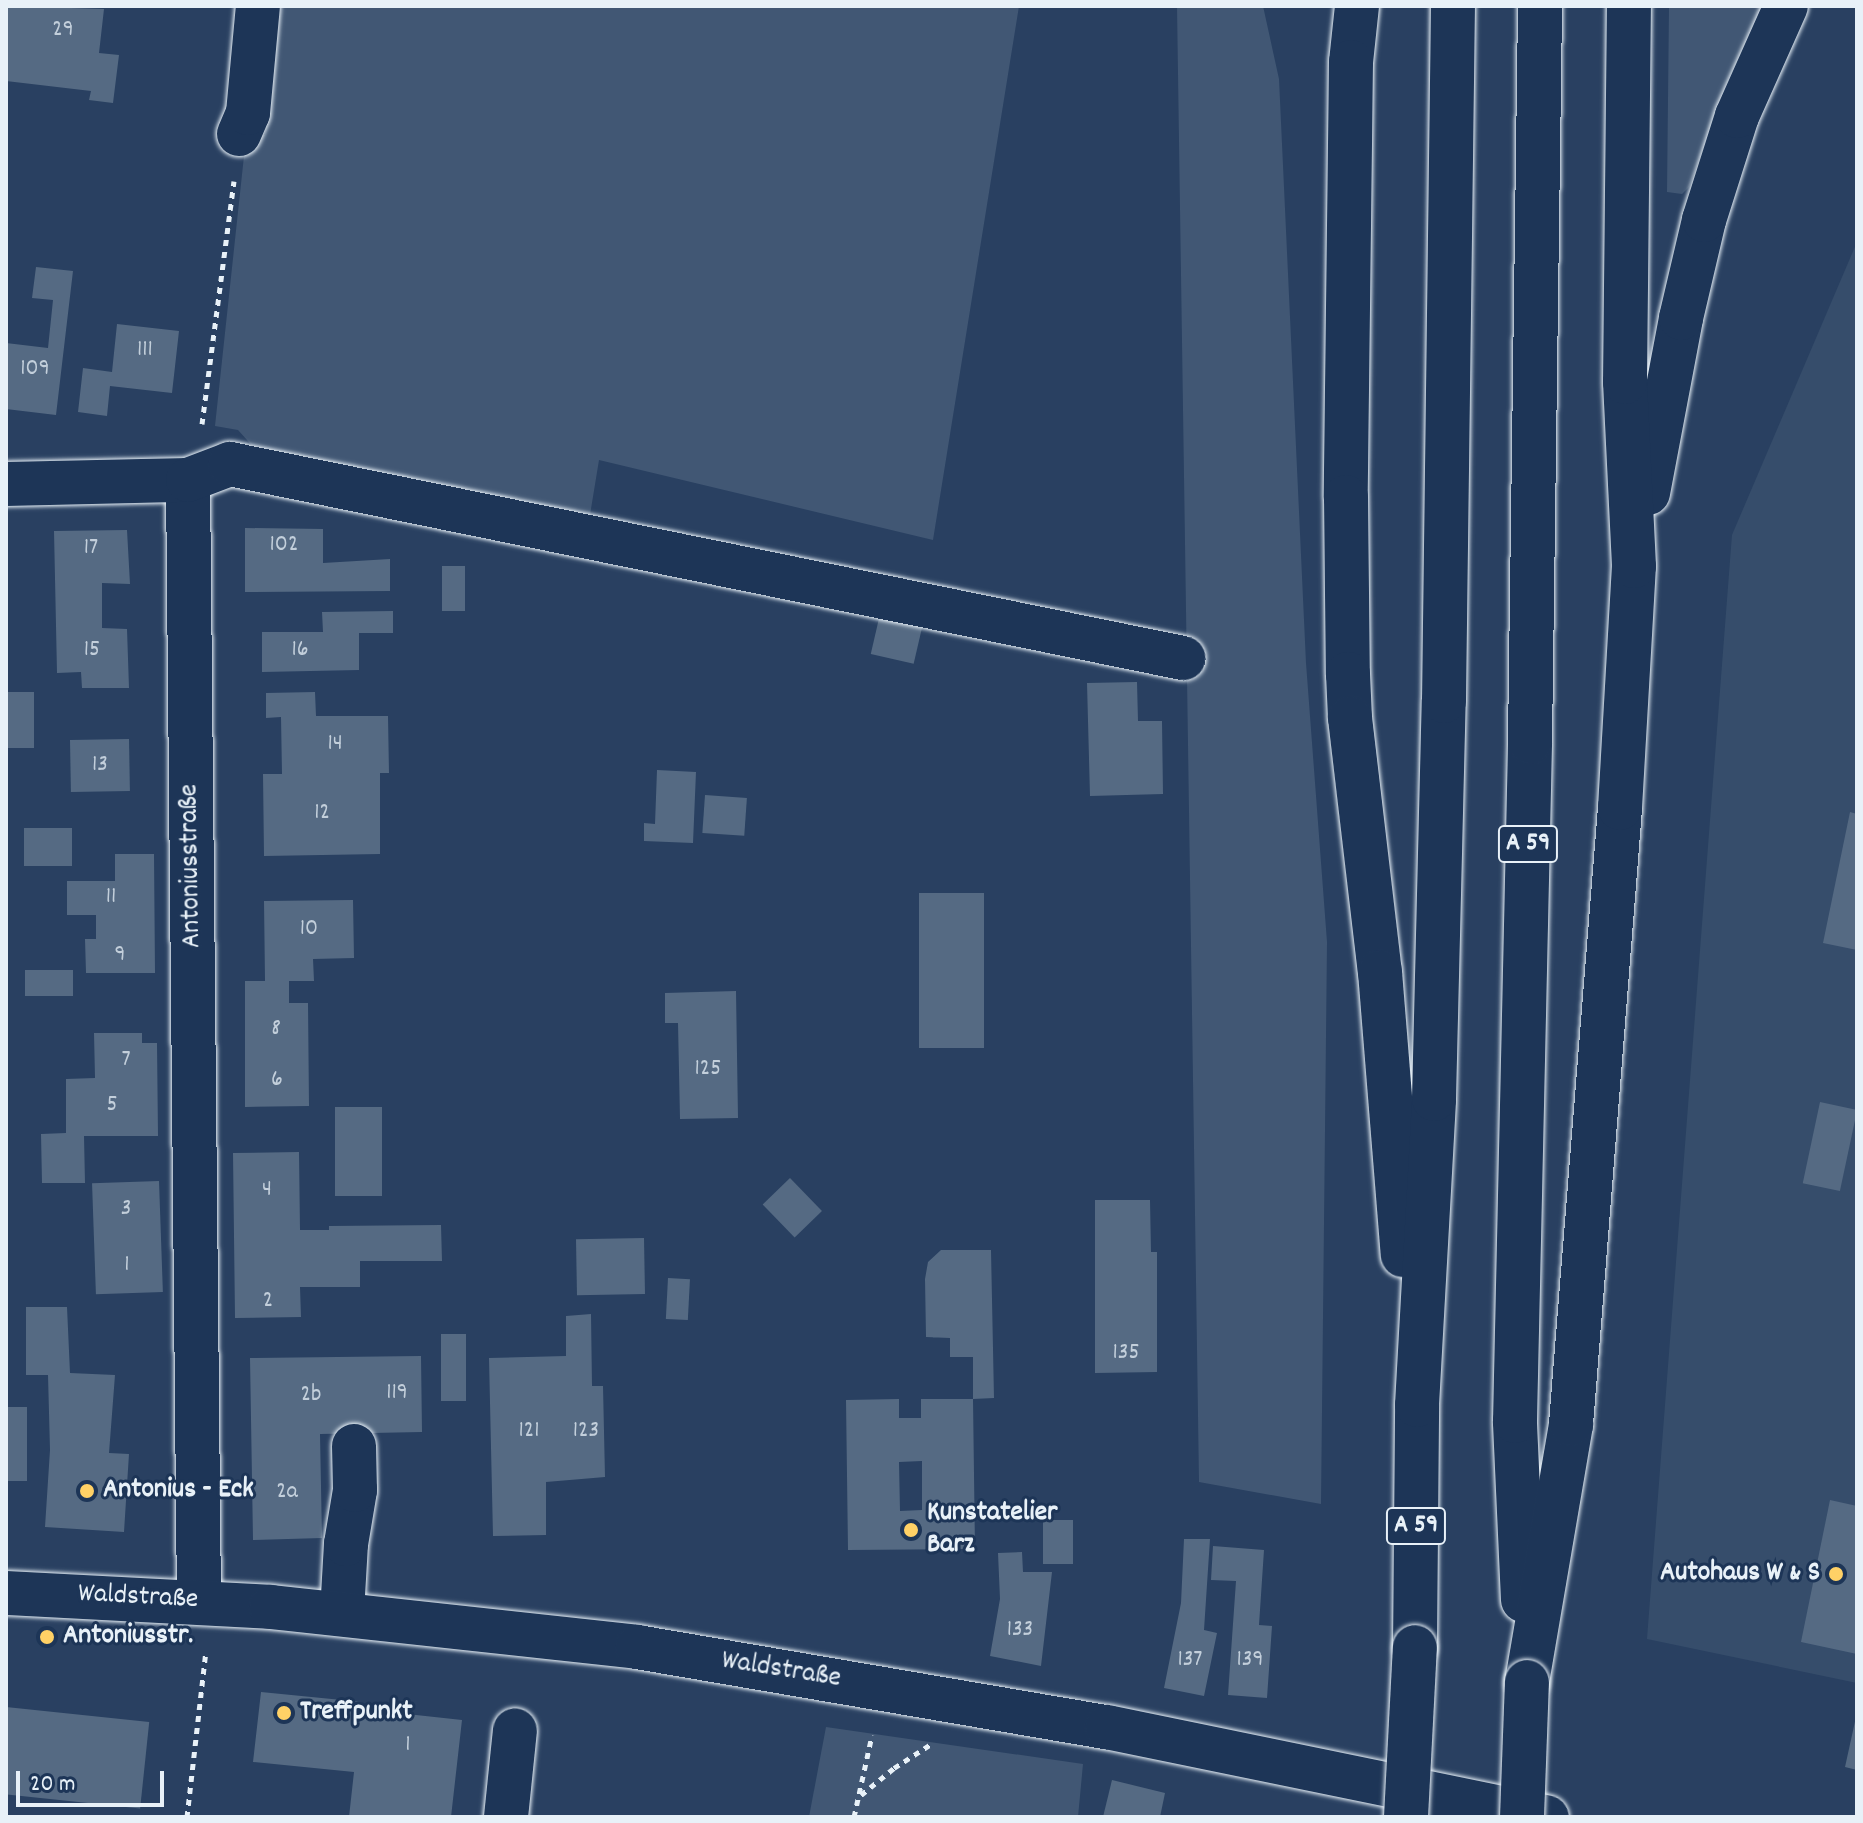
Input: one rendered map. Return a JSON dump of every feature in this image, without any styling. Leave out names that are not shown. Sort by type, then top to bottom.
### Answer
[{"type":"main road","points":[[239,134],[248,113],[258,6]]},
{"type":"main road","points":[[1339,6],[1351,62]]},
{"type":"main road","points":[[1357,6],[1351,62],[1346,497],[1350,718],[1380,972],[1417,1405]]},
{"type":"main road","name":"A 59","points":[[1406,1817],[1415,1647],[1417,1405],[1434,1099],[1451,336],[1453,6]]},
{"type":"main road","name":"A 59","points":[[1522,1817],[1527,1682],[1515,1421],[1530,742],[1540,6]]},
{"type":"main road","points":[[1527,1682],[1571,1424],[1620,808],[1634,566],[1625,382],[1629,6]]},
{"type":"main road","points":[[1634,566],[1681,318],[1704,220],[1737,116],[1786,6]]},
{"type":"main road","points":[[6,484],[188,480],[230,464],[1183,658]]},
{"type":"main road","name":"Antoniusstraße","points":[[188,480],[205,1602]]},
{"type":"main road","points":[[342,1613],[346,1544],[355,1490],[354,1446]]},
{"type":"main road","name":"Waldstraße","points":[[6,1593],[205,1602],[342,1613],[637,1647],[1129,1731],[1547,1817]]},
{"type":"main road","points":[[506,1817],[515,1730]]},
{"type":"path","points":[[188,480],[206,410],[239,134]]},
{"type":"path","points":[[187,1817],[205,1602]]},
{"type":"path","points":[[854,1817],[881,1687]]},
{"type":"path","points":[[861,1795],[947,1732],[958,1701]]},
{"type":"shaded area","points":[[281,6],[1019,6],[933,540],[599,460],[589,521],[256,450],[238,430],[215,426],[244,156],[257,135],[265,135]]},
{"type":"shaded area","points":[[1177,6],[1263,6],[1279,79],[1306,663],[1327,942],[1321,1504],[1199,1482]]},
{"type":"shaded area","points":[[1669,6],[1763,6],[1727,82],[1689,187],[1682,194],[1667,192]]},
{"type":"shaded area","points":[[1857,242],[1857,1683],[1647,1639],[1732,535]]},
{"type":"shaded area","points":[[826,1727],[1083,1764],[1078,1817],[809,1817]]},
{"type":"building","points":[[6,6],[104,9],[99,53],[119,55],[113,103],[89,100],[91,91],[6,81]]},
{"type":"building","points":[[36,267],[73,271],[56,415],[6,409],[6,343],[48,348],[53,300],[32,298]]},
{"type":"building","points":[[117,324],[179,331],[172,393],[110,386],[107,416],[78,412],[83,368],[112,372]]},
{"type":"building","points":[[245,528],[323,529],[323,563],[390,559],[390,591],[245,592]]},
{"type":"building","points":[[127,530],[130,584],[102,583],[102,628],[127,629],[129,688],[82,688],[81,672],[57,673],[54,531]]},
{"type":"building","points":[[442,566],[465,566],[465,611],[442,611]]},
{"type":"building","points":[[393,611],[393,633],[359,633],[359,670],[262,672],[262,632],[323,632],[322,612]]},
{"type":"building","points":[[880,614],[923,624],[914,664],[871,654]]},
{"type":"building","points":[[1137,682],[1138,721],[1162,721],[1163,794],[1090,796],[1087,683]]},
{"type":"building","points":[[6,692],[34,692],[34,748],[6,748]]},
{"type":"building","points":[[315,692],[316,716],[388,716],[389,773],[380,773],[380,854],[264,856],[263,774],[282,774],[281,717],[266,718],[266,693]]},
{"type":"building","points":[[129,739],[130,791],[71,792],[70,740]]},
{"type":"building","points":[[657,770],[696,772],[693,843],[644,841],[644,823],[655,824]]},
{"type":"building","points":[[705,795],[747,798],[744,836],[702,833]]},
{"type":"building","points":[[1850,812],[1857,814],[1857,950],[1823,943]]},
{"type":"building","points":[[24,828],[72,828],[72,866],[24,866]]},
{"type":"building","points":[[115,854],[154,854],[155,973],[86,973],[85,939],[96,939],[96,915],[67,915],[67,881],[115,881]]},
{"type":"building","points":[[919,893],[984,893],[984,1048],[919,1048]]},
{"type":"building","points":[[353,900],[354,958],[313,959],[314,981],[289,981],[289,1003],[308,1003],[309,1106],[245,1107],[245,981],[265,981],[264,901]]},
{"type":"building","points":[[25,970],[73,970],[73,996],[25,996]]},
{"type":"building","points":[[736,991],[738,1118],[680,1119],[678,1023],[665,1023],[665,993]]},
{"type":"building","points":[[94,1033],[142,1033],[142,1043],[157,1043],[158,1136],[84,1136],[85,1183],[42,1183],[41,1134],[66,1133],[66,1079],[95,1078]]},
{"type":"building","points":[[1820,1102],[1857,1110],[1840,1191],[1803,1183]]},
{"type":"building","points":[[335,1107],[382,1107],[382,1196],[335,1196]]},
{"type":"building","points":[[299,1152],[300,1230],[329,1230],[329,1226],[441,1225],[442,1261],[360,1261],[360,1287],[300,1287],[301,1317],[235,1318],[233,1153]]},
{"type":"building","points":[[790,1178],[822,1211],[795,1237],[763,1204]]},
{"type":"building","points":[[159,1181],[163,1292],[96,1294],[92,1183]]},
{"type":"building","points":[[1095,1200],[1150,1200],[1151,1252],[1157,1252],[1157,1372],[1095,1373]]},
{"type":"building","points":[[644,1238],[645,1294],[577,1295],[576,1239]]},
{"type":"building","points":[[941,1250],[991,1250],[994,1398],[973,1399],[973,1357],[950,1357],[950,1338],[926,1337],[925,1279],[928,1262]]},
{"type":"building","points":[[668,1278],[690,1279],[688,1320],[666,1319]]},
{"type":"building","points":[[26,1307],[67,1307],[70,1373],[115,1375],[109,1453],[129,1454],[124,1532],[45,1527],[50,1450],[48,1375],[26,1375]]},
{"type":"building","points":[[591,1314],[592,1386],[603,1386],[605,1477],[546,1482],[546,1535],[493,1536],[489,1358],[566,1356],[566,1316]]},
{"type":"building","points":[[441,1334],[466,1334],[466,1401],[441,1401]]},
{"type":"building","points":[[421,1356],[422,1432],[320,1434],[322,1538],[253,1540],[250,1358]]},
{"type":"building","points":[[899,1399],[899,1418],[921,1418],[921,1399],[973,1399],[975,1549],[848,1550],[846,1400]],"holes":[[[922,1461],[922,1510],[900,1511],[899,1462]]]},
{"type":"building","points":[[6,1407],[27,1407],[27,1481],[6,1481]]},
{"type":"building","name":"Autohaus W & S","points":[[1830,1500],[1857,1506],[1857,1654],[1801,1642]]},
{"type":"building","points":[[1043,1520],[1073,1520],[1073,1564],[1043,1564]]},
{"type":"building","points":[[1184,1539],[1210,1539],[1204,1630],[1217,1633],[1204,1696],[1164,1688],[1181,1603]]},
{"type":"building","points":[[1213,1546],[1264,1550],[1259,1625],[1272,1626],[1267,1698],[1228,1695],[1236,1581],[1211,1580]]},
{"type":"building","points":[[1022,1552],[1023,1572],[1052,1572],[1041,1666],[990,1656],[1000,1599],[998,1553]]},
{"type":"building","points":[[261,1692],[362,1702],[361,1709],[462,1720],[451,1817],[349,1817],[354,1772],[253,1762]]},
{"type":"building","points":[[6,1707],[149,1722],[140,1809],[6,1794]]},
{"type":"building","points":[[1857,1717],[1857,1770],[1845,1767]]},
{"type":"building","points":[[1112,1780],[1165,1793],[1160,1817],[1103,1817]]},
{"type":"place","name":"Antonius - Eck","points":[[87,1491]]},
{"type":"place","name":"Kunstatelier Barz","points":[[911,1530]]},
{"type":"place","name":"Autohaus W & S","points":[[1836,1574]]},
{"type":"place","name":"Antoniusstr.","points":[[47,1637]]},
{"type":"place","name":"Treffpunkt","points":[[284,1713]]}]
